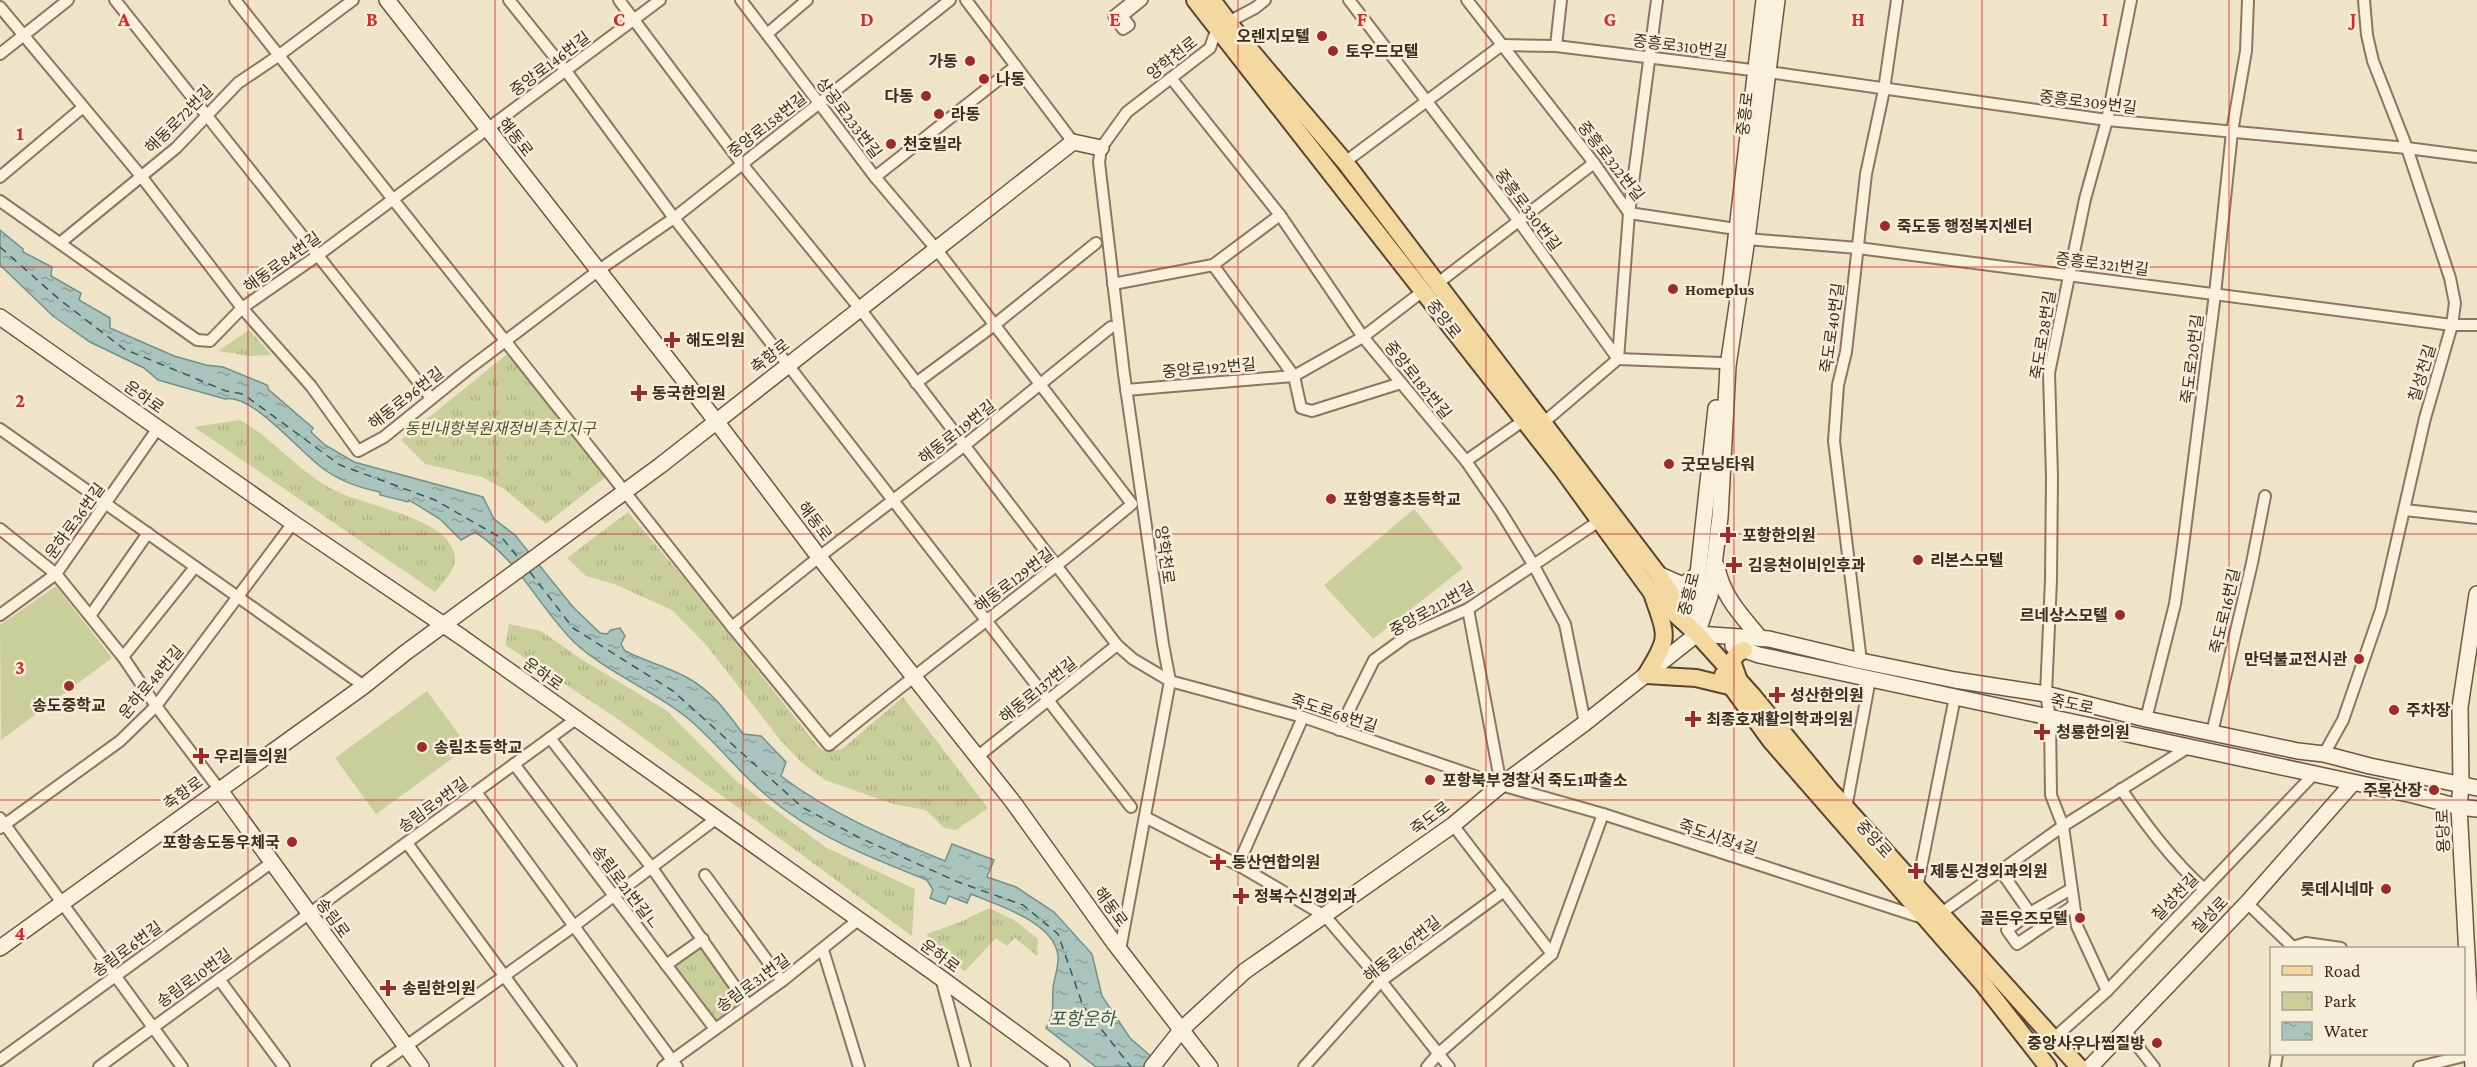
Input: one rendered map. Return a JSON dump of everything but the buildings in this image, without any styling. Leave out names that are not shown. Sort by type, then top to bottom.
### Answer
[{"type":"main road","name":"해동로","points":[[387,0],[599,270],[819,557],[1013,802],[1120,950],[1210,1067]]},
{"type":"main road","name":"중앙로","points":[[1195,0],[1222,24],[1345,162],[1524,420],[1652,593],[1697,634]]},
{"type":"main road","name":"중앙로","points":[[1212,0],[1222,24],[1430,287],[1543,423],[1658,574],[1772,741],[1933,917],[2054,1038],[2079,1067]]},
{"type":"main road","name":"중흥로","points":[[1762,71],[1764,0]]},
{"type":"main road","name":"중흥로","points":[[1697,634],[1710,597],[1715,558],[1720,517],[1728,366],[1742,234],[1762,71],[1777,0]]},
{"type":"main road","points":[[1073,142],[1100,155]]},
{"type":"main road","name":"축항로","points":[[0,948],[364,686],[405,653],[626,492],[1073,142]]},
{"type":"main road","name":"중흥로","points":[[1697,634],[1694,611],[1721,363],[1742,234]]},
{"type":"main road","name":"운하로","points":[[1,320],[717,818],[1062,1067]]},
{"type":"main road","points":[[1715,558],[1719,580],[1728,599],[1760,638]]},
{"type":"main road","points":[[1658,574],[1683,585],[1698,574]]},
{"type":"main road","points":[[1652,593],[1666,633],[1660,652],[1646,675],[1734,683],[1732,661],[1738,653],[1744,650]]},
{"type":"main road","name":"용당로","points":[[2472,1061],[2459,807],[2460,707],[2477,594]]},
{"type":"main road","name":"죽도로","points":[[1697,634],[1759,655],[2352,784],[2413,795],[2459,807],[2477,809]]},
{"type":"main road","name":"죽도로","points":[[1152,1067],[1182,1029],[1245,971],[1453,825],[1501,785],[1585,723],[1697,634],[1760,638],[1955,680],[2046,694],[2146,719],[2298,751],[2324,754],[2363,765],[2477,788]]},
{"type":"main road","name":"중앙로","points":[[1734,683],[1917,888],[1933,917],[2040,1064]]},
{"type":"main road","name":"칠성로","points":[[2090,1067],[2247,903],[2352,784]]},
{"type":"main road","name":"송림로","points":[[219,789],[308,915],[421,1067]]},
{"type":"street","points":[[0,54],[68,0]]},
{"type":"street","points":[[115,0],[431,398]]},
{"type":"street","points":[[235,0],[507,340],[732,627]]},
{"type":"street","name":"해동로72번길","points":[[60,243],[176,148],[238,82],[278,56],[352,0]]},
{"type":"street","points":[[509,0],[566,71],[674,218],[1131,807]]},
{"type":"street","name":"죽도로68번길","points":[[619,0],[742,164],[861,310],[1117,645],[1133,659],[1170,681],[1303,717],[1501,785]]},
{"type":"street","name":"중앙로146번길","points":[[487,129],[660,0]]},
{"type":"street","name":"상공로233번길","points":[[741,0],[875,177],[937,250]]},
{"type":"street","points":[[767,34],[807,0]]},
{"type":"street","name":"중앙로158번길","points":[[599,270],[674,218],[950,0]]},
{"type":"street","points":[[966,0],[1073,142]]},
{"type":"street","points":[[1134,0],[1114,16],[1124,29],[1129,25],[1122,16],[1142,0]]},
{"type":"street","points":[[1222,24],[1255,8],[1265,0]]},
{"type":"street","name":"중흥로330번길","points":[[1349,0],[1518,220],[1618,359]]},
{"type":"street","points":[[1345,162],[1502,45],[1467,0]]},
{"type":"street","points":[[1556,45],[1561,0]]},
{"type":"street","points":[[1618,359],[1629,213],[1657,0]]},
{"type":"street","name":"죽도로40번길","points":[[1861,661],[1834,441],[1838,385],[1846,352],[1866,174],[1884,90],[1897,0]]},
{"type":"street","name":"죽도로28번길","points":[[2107,990],[2077,926],[2063,826],[2051,795],[2050,718],[2046,694],[2051,569],[2049,373],[2085,199],[2107,120],[2131,0]]},
{"type":"street","name":"죽도로20번길","points":[[2146,719],[2175,603],[2215,294],[2232,132],[2246,51],[2248,0]]},
{"type":"street","name":"칠성천길","points":[[2324,754],[2343,720],[2381,610],[2425,418],[2452,325],[2455,303],[2450,278],[2407,148],[2373,62],[2367,35],[2364,0]]},
{"type":"street","points":[[0,7],[141,176],[242,308],[210,341],[197,340],[0,201]]},
{"type":"street","name":"양학천로","points":[[1120,950],[1170,681],[1126,390],[1100,155],[1128,112],[1210,48],[1222,24]]},
{"type":"street","name":"중흥로310번길","points":[[1502,45],[1556,45],[1762,71]]},
{"type":"street","name":"중흥로322번길","points":[[1502,45],[1594,163],[1629,213],[1742,234]]},
{"type":"street","points":[[875,177],[1016,66]]},
{"type":"street","name":"중흥로309번길","points":[[1762,71],[2107,120],[2407,148]]},
{"type":"street","name":"중앙로182번길","points":[[1171,78],[1280,215],[1363,337],[1466,461],[1533,564],[1565,624],[1585,723]]},
{"type":"street","points":[[0,177],[82,108]]},
{"type":"street","name":"해동로84번길","points":[[311,386],[242,308],[317,256],[487,129]]},
{"type":"street","points":[[2407,148],[2477,157]]},
{"type":"street","name":"중앙로","points":[[1430,287],[1594,163]]},
{"type":"street","points":[[1113,284],[1213,265],[1280,215]]},
{"type":"street","name":"중흥로321번길","points":[[1742,234],[2452,325],[2477,325]]},
{"type":"street","points":[[916,383],[993,326],[1096,243]]},
{"type":"street","points":[[937,250],[993,326],[1041,384]]},
{"type":"street","name":"중앙로192번길","points":[[1213,265],[1294,375],[1301,408],[1312,411],[1401,383]]},
{"type":"street","name":"해동로96번길","points":[[311,386],[358,451],[384,437],[431,398],[599,270]]},
{"type":"street","name":"중앙로192번길","points":[[1126,390],[1294,375],[1363,337],[1430,287]]},
{"type":"street","name":"해동로119번길","points":[[732,627],[819,557],[965,446],[1111,327]]},
{"type":"street","points":[[1543,423],[1618,359],[1721,363]]},
{"type":"street","name":"해동로129번길","points":[[732,627],[829,745],[985,620],[1057,568],[1132,504],[1041,384]]},
{"type":"street","points":[[1466,461],[1524,420]]},
{"type":"street","name":"운하로36번길","points":[[0,615],[56,574],[158,428]]},
{"type":"street","points":[[0,429],[364,686]]},
{"type":"street","name":"죽도로16번길","points":[[2212,733],[2252,563],[2265,496]]},
{"type":"street","points":[[2405,510],[2477,518]]},
{"type":"street","name":"중앙로212번길","points":[[1340,730],[1374,660],[1407,636],[1468,609],[1599,521]]},
{"type":"street","name":"운하로48번길","points":[[2,824],[120,741],[156,706],[293,523]]},
{"type":"street","points":[[0,530],[56,574],[123,657],[156,706],[219,789]]},
{"type":"street","points":[[90,616],[148,533]]},
{"type":"street","points":[[123,657],[195,567]]},
{"type":"street","points":[[1468,609],[1501,785]]},
{"type":"street","name":"해동로137번길","points":[[977,757],[1117,645]]},
{"type":"street","points":[[1846,808],[1870,679]]},
{"type":"street","points":[[1917,888],[1955,697]]},
{"type":"street","points":[[1238,865],[1303,717]]},
{"type":"street","name":"송림로9번길","points":[[308,915],[576,719]]},
{"type":"street","points":[[550,738],[652,868],[748,1005]]},
{"type":"street","points":[[1933,917],[2063,826],[2189,747]]},
{"type":"street","name":"송림로21번길ㄴ","points":[[514,764],[715,1029]]},
{"type":"street","points":[[2352,784],[2363,765]]},
{"type":"street","name":"칠성천길","points":[[2054,1038],[2107,990],[2314,774]]},
{"type":"street","name":"죽도시장4길","points":[[1501,785],[1603,814],[1933,917]]},
{"type":"street","points":[[2121,789],[2185,872],[2204,889]]},
{"type":"street","points":[[476,792],[574,926],[670,1065]]},
{"type":"street","points":[[1427,1067],[1438,1054],[1552,954],[1603,814]]},
{"type":"street","points":[[1145,817],[1238,865],[1325,916],[1381,981],[1449,1067]]},
{"type":"street","points":[[377,1067],[574,926],[717,818]]},
{"type":"street","points":[[2,824],[182,1067]]},
{"type":"street","points":[[1453,825],[1552,954]]},
{"type":"street","points":[[407,843],[571,1067]]},
{"type":"street","name":"송림로6번길","points":[[0,1060],[271,863]]},
{"type":"street","points":[[2000,870],[2030,913]]},
{"type":"street","points":[[705,875],[782,981]]},
{"type":"street","points":[[2071,889],[2030,913],[2007,930],[2017,944],[2073,906]]},
{"type":"street","name":"해동로167번길","points":[[1304,1067],[1381,981],[1504,891]]},
{"type":"street","points":[[2247,903],[2293,947],[2306,943],[2334,947]]},
{"type":"street","name":"송림로10번길","points":[[99,1067],[308,915]]},
{"type":"street","name":"송림로31번길","points":[[670,1065],[823,950],[858,920]]},
{"type":"street","points":[[666,965],[703,939]]},
{"type":"street","points":[[823,950],[859,1067]]},
{"type":"street","points":[[941,978],[963,1066]]},
{"type":"street","points":[[219,979],[285,1067]]},
{"type":"street","points":[[2124,1029],[2154,1067]]},
{"type":"street","points":[[2419,1067],[2472,1061]]},
{"type":"green space","points":[[249,330],[272,355],[249,356],[218,351]]},
{"type":"green space","name":"동빈내항복원재정비촉진지구","points":[[507,354],[608,475],[546,524],[504,489],[482,477],[425,464],[401,440]]},
{"type":"green space","points":[[240,420],[326,486],[397,512],[428,525],[440,533],[448,541],[455,556],[455,563],[449,575],[435,592],[194,427]]},
{"type":"green space","points":[[1414,509],[1463,568],[1373,639],[1324,585]]},
{"type":"green space","points":[[628,512],[824,751],[842,749],[903,697],[988,808],[956,830],[944,828],[926,810],[893,804],[825,780],[802,763],[781,741],[707,646],[672,610],[614,584],[586,576],[567,558]]},
{"type":"green space","points":[[56,586],[112,658],[1,740],[0,625]]},
{"type":"green space","points":[[509,624],[541,631],[581,659],[667,711],[735,780],[827,848],[915,889],[912,936],[615,717],[505,645]]},
{"type":"green space","points":[[427,691],[468,747],[376,814],[335,758]]},
{"type":"green space","points":[[989,908],[1014,920],[1038,939],[1037,956],[1015,938],[1007,946],[996,938],[965,971],[929,947],[927,934]]},
{"type":"green space","points":[[700,945],[744,1004],[715,1025],[672,966]]},
{"type":"water","name":"포항운하","points":[[0,230],[23,249],[23,252],[52,267],[51,276],[81,293],[79,300],[110,318],[110,328],[174,356],[223,367],[267,385],[269,390],[313,428],[311,432],[325,445],[354,462],[483,497],[494,519],[515,535],[573,607],[600,633],[607,634],[611,630],[620,628],[625,636],[621,644],[625,651],[679,673],[703,688],[725,710],[743,734],[761,736],[786,762],[781,776],[800,790],[860,824],[945,861],[952,844],[994,860],[987,877],[1016,887],[1054,912],[1092,954],[1102,996],[1130,1038],[1163,1067],[1096,1067],[1046,1028],[1052,1013],[1058,956],[1054,944],[1036,924],[1009,909],[971,894],[967,903],[949,896],[945,904],[930,898],[933,890],[927,880],[864,854],[822,834],[803,822],[755,786],[685,716],[601,663],[575,643],[550,615],[516,570],[490,543],[475,532],[461,540],[440,519],[409,500],[408,502],[380,495],[380,492],[351,484],[331,474],[249,405],[158,380],[144,368],[90,342],[53,316],[0,265]]},
{"type":"ferry route","points":[[0,247],[60,300],[124,349],[226,391],[243,394],[340,465],[435,500],[503,539],[521,561]]},
{"type":"ferry route","points":[[530,572],[573,628],[673,691],[802,807],[858,837],[958,882],[1023,905],[1058,934],[1083,1006],[1131,1067]]},
{"type":"place","name":"오렌지모텔","points":[[1322,36]]},
{"type":"place","name":"토우드모텔","points":[[1333,51]]},
{"type":"place","name":"가동","points":[[970,61]]},
{"type":"place","name":"나동","points":[[984,79]]},
{"type":"place","name":"다동","points":[[926,96]]},
{"type":"place","name":"라동","points":[[939,114]]},
{"type":"place","name":"천호빌라","points":[[891,144]]},
{"type":"place","name":"죽도동 행정복지센터","points":[[1885,226]]},
{"type":"place","name":"Homeplus","points":[[1673,289]]},
{"type":"place","name":"해도의원","points":[[672,340]]},
{"type":"place","name":"동국한의원","points":[[639,393]]},
{"type":"place","name":"굿모닝타워","points":[[1669,464]]},
{"type":"place","name":"포항영흥초등학교","points":[[1331,499]]},
{"type":"place","name":"포항한의원","points":[[1728,535]]},
{"type":"place","name":"리본스모텔","points":[[1918,560]]},
{"type":"place","name":"김응천이비인후과","points":[[1734,565]]},
{"type":"place","name":"르네상스모텔","points":[[2120,615]]},
{"type":"place","name":"만덕불교전시관","points":[[2359,659]]},
{"type":"place","name":"송도중학교","points":[[69,686]]},
{"type":"place","name":"성산한의원","points":[[1777,695]]},
{"type":"place","name":"주차장","points":[[2394,710]]},
{"type":"place","name":"최종호재활의학과의원","points":[[1693,719]]},
{"type":"place","name":"청룡한의원","points":[[2042,732]]},
{"type":"place","name":"송림초등학교","points":[[422,747]]},
{"type":"place","name":"우리들의원","points":[[201,756]]},
{"type":"place","name":"포항북부경찰서 죽도1파출소","points":[[1430,780]]},
{"type":"place","name":"주목산장","points":[[2434,790]]},
{"type":"place","name":"포항송도동우체국","points":[[292,842]]},
{"type":"place","name":"동산연합의원","points":[[1218,862]]},
{"type":"place","name":"제통신경외과의원","points":[[1916,871]]},
{"type":"place","name":"롯데시네마","points":[[2386,889]]},
{"type":"place","name":"정복수신경외과","points":[[1241,896]]},
{"type":"place","name":"골든우즈모텔","points":[[2080,918]]},
{"type":"place","name":"송림한의원","points":[[388,988]]},
{"type":"place","name":"중앙사우나찜질방","points":[[2157,1043]]}]
